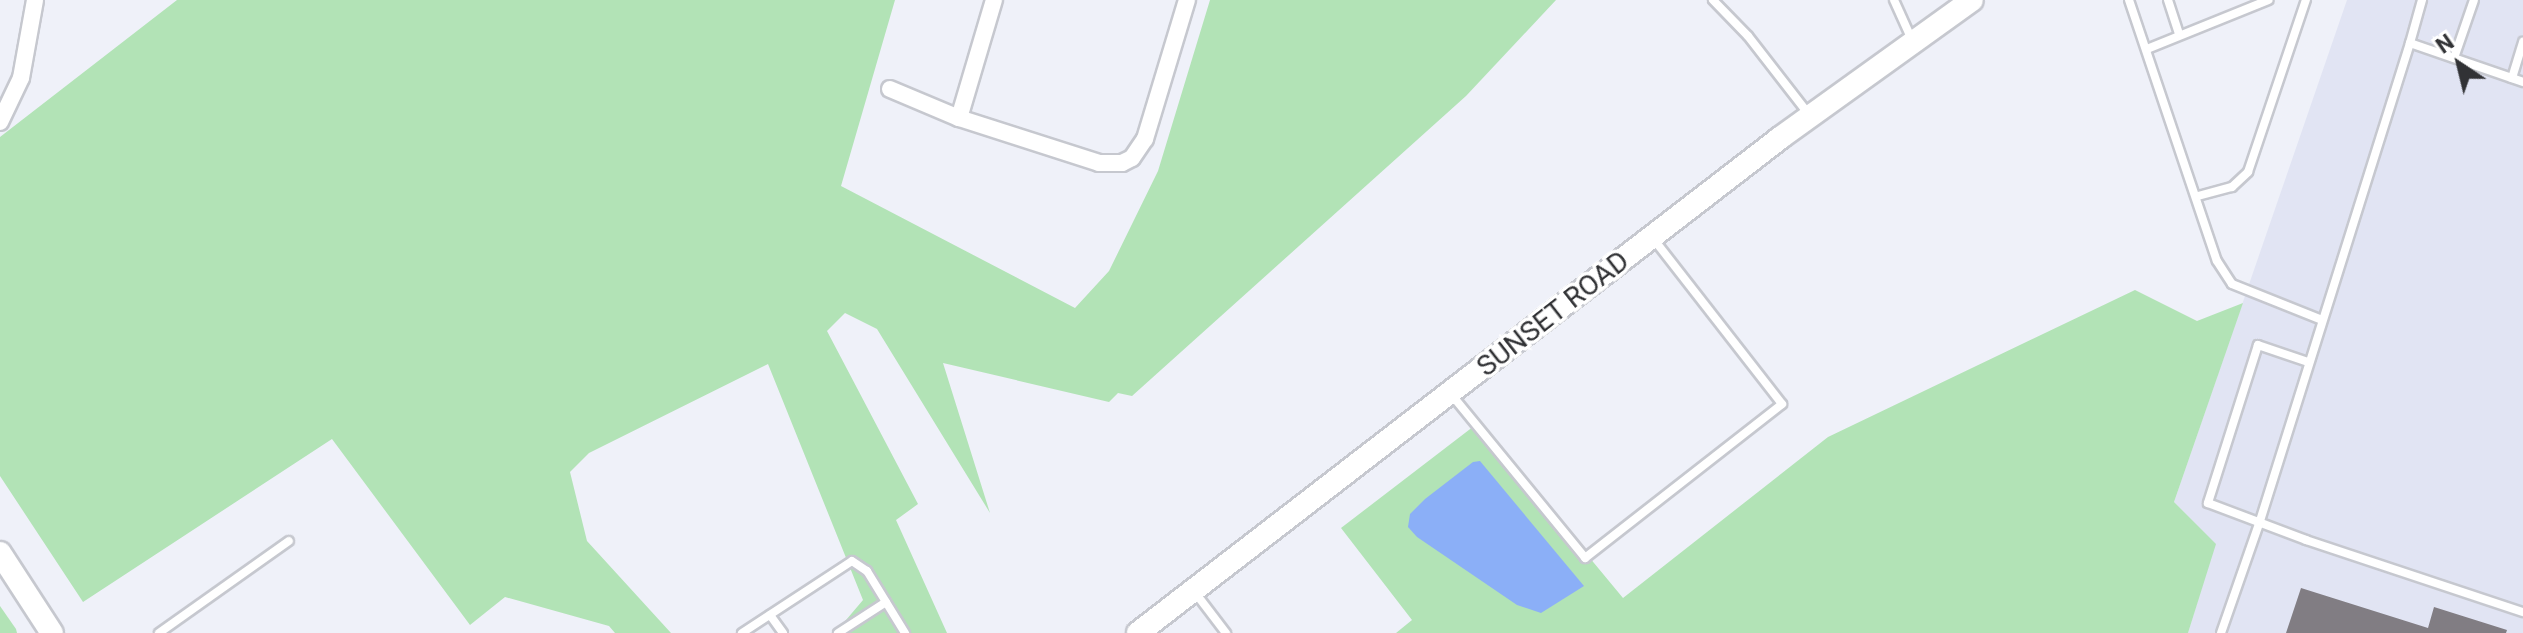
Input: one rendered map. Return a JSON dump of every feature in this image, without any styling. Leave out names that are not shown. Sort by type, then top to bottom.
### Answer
[{"type":"street","points":[[0,122],[21,78],[35,0]]},
{"type":"street","points":[[959,118],[994,0]]},
{"type":"street","points":[[890,89],[959,118],[1099,163],[1122,163],[1132,158],[1145,139],[1187,0]]},
{"type":"street","name":"SUNSET ROAD","points":[[1138,633],[1810,116],[1972,0]]},
{"type":"street","points":[[0,553],[52,633]]},
{"type":"lane","points":[[1713,0],[1748,36],[1810,116]]},
{"type":"lane","points":[[1894,0],[1913,42]]},
{"type":"lane","points":[[2129,0],[2198,196],[2217,261],[2232,284],[2322,320]]},
{"type":"lane","points":[[2168,0],[2179,33]]},
{"type":"lane","points":[[2147,49],[2179,33],[2268,0]]},
{"type":"lane","points":[[2198,196],[2232,187],[2248,172],[2306,0]]},
{"type":"lane","points":[[2221,633],[2259,524],[2422,0]]},
{"type":"lane","points":[[2454,58],[2474,0]]},
{"type":"lane","points":[[2410,43],[2523,82]]},
{"type":"lane","points":[[2512,78],[2522,46]]},
{"type":"lane","points":[[1450,393],[1585,558],[1782,404],[1653,238]]},
{"type":"lane","points":[[2308,362],[2258,345],[2208,503],[2259,524],[2523,612]]},
{"type":"lane","points":[[159,633],[289,541]]},
{"type":"lane","points":[[742,633],[852,561],[867,571],[905,633]]},
{"type":"lane","points":[[1194,590],[1226,633]]},
{"type":"lane","points":[[838,633],[886,602]]},
{"type":"lane","points":[[770,615],[783,633]]},
{"type":"shaded area","points":[[2347,0],[2523,0],[2523,633],[2188,633],[2215,544],[2174,502]]},
{"type":"green space","points":[[177,0],[895,0],[841,186],[1075,308],[1109,271],[1158,171],[1210,0],[1556,0],[1466,96],[1132,396],[1118,393],[1109,402],[943,363],[990,513],[877,329],[845,313],[827,331],[918,504],[896,520],[947,633],[835,633],[863,600],[768,364],[589,453],[570,472],[587,541],[671,633],[615,633],[609,626],[505,597],[470,625],[332,439],[83,602],[0,476],[0,137]]},
{"type":"green space","points":[[2135,290],[2197,321],[2243,303],[2174,502],[2216,544],[2188,633],[1396,633],[1412,620],[1341,528],[1478,423],[1623,598],[1828,437]]},
{"type":"green space","points":[[0,606],[16,629],[17,633],[0,633]]},
{"type":"water","points":[[1480,461],[1584,586],[1541,613],[1517,605],[1417,537],[1408,527],[1410,514],[1425,499],[1473,462]]},
{"type":"building","points":[[2301,588],[2428,628],[2434,607],[2507,630],[2506,633],[2286,633]]}]
